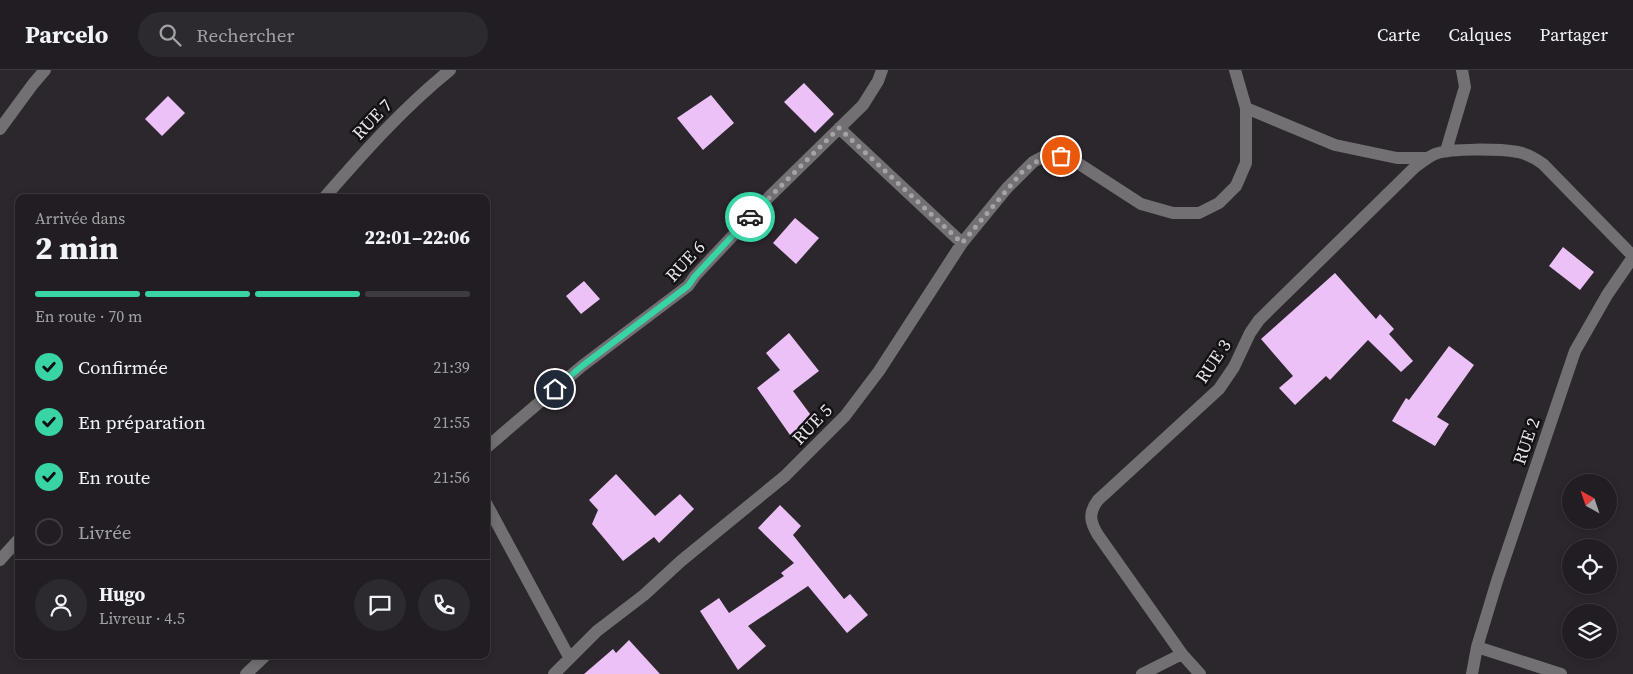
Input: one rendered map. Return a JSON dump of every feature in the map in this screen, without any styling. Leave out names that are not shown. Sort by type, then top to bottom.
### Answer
[{"type":"street","points":[[0,129],[45,70]]},
{"type":"street","name":"RUE 7","points":[[328,194],[380,135],[419,95],[450,70]]},
{"type":"street","name":"RUE 6","points":[[490,445],[582,366],[688,286],[695,276],[764,202],[863,105],[882,70]]},
{"type":"street","points":[[1235,70],[1246,108],[1335,145],[1397,158],[1427,158]]},
{"type":"street","points":[[1446,151],[1465,87],[1462,70]]},
{"type":"street","name":"RUE 5","points":[[554,674],[597,631],[785,476],[845,416],[879,371],[962,243],[1022,172],[1046,155],[1070,158],[1141,204],[1173,213],[1200,213],[1219,203],[1236,186],[1246,163],[1246,108]]},
{"type":"street","points":[[839,128],[962,243]]},
{"type":"street","name":"RUE 3","points":[[1200,674],[1182,654],[1094,528],[1090,514],[1093,506],[1219,388],[1234,367],[1250,333],[1259,320],[1415,167],[1427,158],[1446,151],[1519,152],[1532,156],[1543,164],[1633,257]]},
{"type":"street","name":"RUE 2","points":[[1472,674],[1477,647],[1497,582],[1575,351],[1607,295],[1633,257]]},
{"type":"street","points":[[490,510],[569,657]]},
{"type":"street","points":[[0,560],[15,543]]},
{"type":"street","points":[[1477,647],[1561,674]]},
{"type":"street","points":[[1142,674],[1182,654]]},
{"type":"street","points":[[246,674],[262,659]]},
{"type":"building","points":[[804,83],[834,114],[815,133],[784,102]]},
{"type":"building","points":[[711,95],[734,123],[703,150],[677,118]]},
{"type":"building","points":[[168,96],[185,113],[162,136],[145,119]]},
{"type":"building","points":[[795,218],[819,238],[796,264],[773,243]]},
{"type":"building","points":[[1563,247],[1594,272],[1580,290],[1549,266]]},
{"type":"building","points":[[1335,273],[1376,319],[1380,314],[1394,329],[1389,334],[1413,361],[1401,372],[1368,340],[1330,380],[1326,376],[1295,405],[1279,388],[1293,376],[1261,339]]},
{"type":"building","points":[[584,281],[600,299],[581,314],[566,296]]},
{"type":"building","points":[[789,333],[819,371],[793,391],[813,418],[790,435],[757,388],[780,370],[766,353]]},
{"type":"building","points":[[1449,346],[1474,365],[1437,417],[1449,424],[1435,446],[1392,421],[1406,398],[1409,400]]},
{"type":"building","points":[[616,474],[655,516],[680,494],[694,509],[659,543],[654,537],[623,561],[592,524],[598,510],[589,500]]},
{"type":"building","points":[[780,505],[801,526],[793,535],[844,599],[850,594],[868,615],[847,633],[808,586],[748,626],[766,646],[738,670],[700,611],[719,598],[729,613],[784,576],[781,573],[794,563],[758,528]]},
{"type":"building","points":[[629,640],[660,674],[584,674],[613,649],[616,653]]},
{"type":"way so far","points":[[750,217],[839,128],[962,243],[1007,188],[1033,162],[1046,155],[1061,156]]},
{"type":"route","points":[[555,389],[582,366],[688,286],[750,217]]}]
